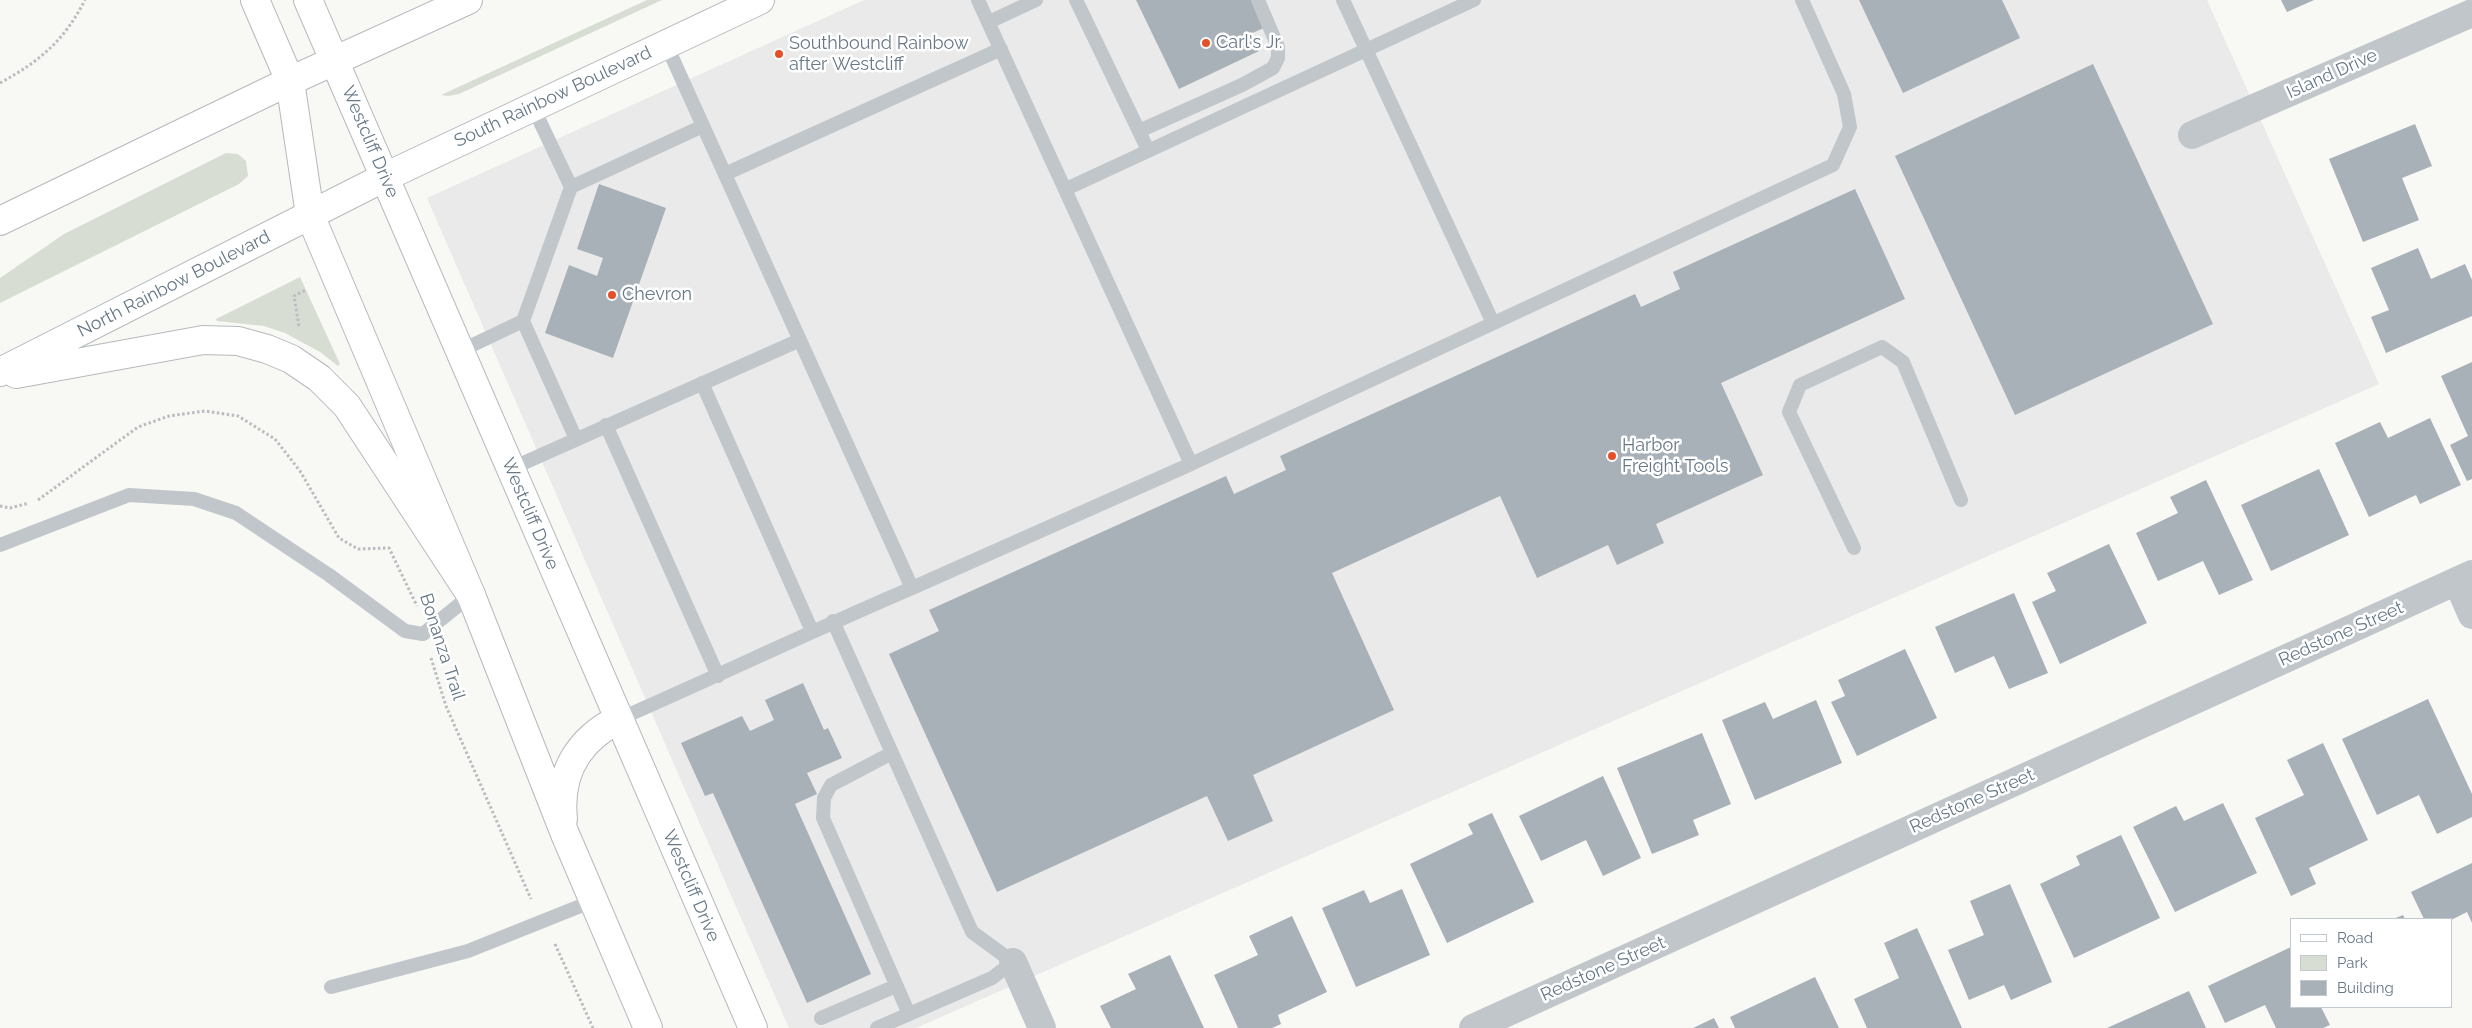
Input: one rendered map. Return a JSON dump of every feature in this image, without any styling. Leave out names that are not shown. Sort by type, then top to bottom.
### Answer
[{"type":"main road","name":"Westcliff Drive","points":[[255,0],[312,70],[385,177],[753,1028]]},
{"type":"main road","name":"Westcliff Drive","points":[[308,0],[312,70],[310,215],[471,595],[592,901],[648,1028]]},
{"type":"main road","points":[[0,221],[312,70],[468,0]]},
{"type":"main road","name":"South Rainbow Boulevard","points":[[348,196],[760,0]]},
{"type":"main road","name":"North Rainbow Boulevard","points":[[0,372],[348,196]]},
{"type":"main road","points":[[0,377],[202,340],[238,342],[280,354],[306,367],[347,406],[471,595]]},
{"type":"main road","points":[[565,834],[563,797],[565,783],[575,755],[593,734],[619,719]]},
{"type":"street","name":"Island Drive","points":[[2192,135],[2472,13]]},
{"type":"street","points":[[2464,578],[2472,615]]},
{"type":"street","name":"Redstone Street","points":[[1472,1028],[2464,578]]},
{"type":"street","points":[[1013,962],[1042,1028]]},
{"type":"lane","points":[[978,0],[1191,464]]},
{"type":"lane","points":[[989,22],[1036,0]]},
{"type":"lane","points":[[1076,0],[1148,150]]},
{"type":"lane","points":[[1139,131],[1242,86],[1266,74],[1273,68],[1278,58],[1278,47],[1258,0]]},
{"type":"lane","points":[[1343,0],[1493,323]]},
{"type":"lane","points":[[619,719],[718,676],[834,621],[1191,464],[1833,164],[1850,127],[1844,94],[1802,0]]},
{"type":"lane","points":[[1066,189],[1468,1]]},
{"type":"lane","points":[[666,44],[912,588]]},
{"type":"lane","points":[[725,174],[1001,49]]},
{"type":"lane","points":[[1242,86],[1249,103]]},
{"type":"lane","points":[[533,107],[571,187],[523,321],[576,439]]},
{"type":"lane","points":[[571,187],[703,126]]},
{"type":"lane","points":[[460,350],[523,321]]},
{"type":"lane","points":[[510,468],[800,340]]},
{"type":"lane","points":[[1854,548],[1789,412],[1800,385],[1882,347],[1903,362],[1961,500]]},
{"type":"lane","points":[[702,383],[812,631]]},
{"type":"lane","points":[[606,425],[718,676]]},
{"type":"lane","points":[[0,544],[129,495],[194,499],[236,513],[329,575],[406,631],[424,634],[471,595]]},
{"type":"lane","points":[[834,621],[972,932],[1013,962],[992,978],[877,1028]]},
{"type":"lane","points":[[892,753],[831,785],[824,798],[823,818],[909,1014]]},
{"type":"lane","points":[[330,987],[468,951],[592,901]]},
{"type":"lane","points":[[821,1018],[896,986]]},
{"type":"path","points":[[0,83],[23,70],[56,45],[84,0]]},
{"type":"path","points":[[300,333],[294,296],[307,290]]},
{"type":"path","name":"Bonanza Trail","points":[[0,506],[10,508],[37,501],[138,427],[168,416],[205,411],[238,416],[275,439],[300,471],[340,538],[358,549],[389,548],[417,605],[446,706],[525,888],[561,956],[593,1028]]},
{"type":"shaded area","points":[[864,0],[2207,0],[2379,384],[916,1028],[789,1028],[427,198]]},
{"type":"green space","points":[[647,0],[662,0],[459,94],[441,95]]},
{"type":"green space","points":[[226,153],[238,154],[246,161],[248,176],[239,184],[0,303],[0,278],[64,234]]},
{"type":"green space","points":[[300,277],[340,364],[338,366],[320,352],[285,333],[264,326],[217,321],[216,319]]},
{"type":"building","name":"Carl's Jr.","points":[[1136,0],[1253,0],[1266,27],[1250,34],[1259,51],[1179,89]]},
{"type":"building","points":[[1859,0],[2002,0],[2020,38],[1903,93]]},
{"type":"building","points":[[2281,0],[2314,0],[2287,12]]},
{"type":"building","points":[[2093,64],[2213,324],[2015,415],[1895,156]]},
{"type":"building","points":[[2415,124],[2432,166],[2402,178],[2419,220],[2363,242],[2329,159]]},
{"type":"building","points":[[599,184],[666,208],[613,358],[545,333],[569,265],[597,276],[603,258],[577,249]]},
{"type":"building","points":[[1855,189],[1905,299],[1721,383],[1763,475],[1656,524],[1664,543],[1617,565],[1608,545],[1537,578],[1500,496],[1332,573],[1394,710],[1253,775],[1273,821],[1228,841],[1207,796],[997,892],[889,654],[939,631],[929,610],[1226,476],[1234,494],[1286,470],[1280,456],[1635,294],[1641,307],[1680,289],[1673,272]]},
{"type":"building","points":[[2418,248],[2431,279],[2465,264],[2472,280],[2472,316],[2386,353],[2371,317],[2389,310],[2371,268]]},
{"type":"building","points":[[2472,362],[2472,479],[2467,481],[2450,445],[2468,436],[2441,376]]},
{"type":"building","points":[[2430,418],[2461,485],[2420,504],[2416,495],[2369,517],[2335,443],[2380,422],[2388,438]]},
{"type":"building","points":[[2319,469],[2349,535],[2271,571],[2241,505]]},
{"type":"building","points":[[2206,480],[2253,580],[2219,595],[2203,561],[2158,581],[2136,533],[2178,513],[2170,497]]},
{"type":"building","points":[[2109,544],[2147,623],[2060,664],[2032,602],[2056,591],[2047,573]]},
{"type":"building","points":[[2014,593],[2048,673],[2009,689],[1994,656],[1955,673],[1935,627]]},
{"type":"building","points":[[1905,649],[1937,718],[1857,756],[1831,702],[1845,696],[1838,680]]},
{"type":"building","points":[[803,683],[824,730],[828,728],[842,758],[807,773],[817,794],[795,804],[871,974],[807,1003],[713,793],[705,796],[681,743],[742,716],[750,731],[774,720],[765,700]]},
{"type":"building","points":[[2428,699],[2472,794],[2472,817],[2437,834],[2419,795],[2377,815],[2342,739]]},
{"type":"building","points":[[1816,700],[1842,763],[1755,800],[1722,720],[1765,702],[1773,719]]},
{"type":"building","points":[[1702,733],[1731,804],[1693,820],[1699,835],[1652,854],[1617,768]]},
{"type":"building","points":[[2323,743],[2368,840],[2309,868],[2316,884],[2291,896],[2255,818],[2304,795],[2287,760]]},
{"type":"building","points":[[1603,776],[1641,858],[1603,876],[1586,840],[1541,861],[1519,816]]},
{"type":"building","points":[[2223,803],[2257,873],[2175,912],[2133,827],[2176,806],[2184,821]]},
{"type":"building","points":[[1492,813],[1534,902],[1447,943],[1410,864],[1473,834],[1468,824]]},
{"type":"building","points":[[2121,835],[2160,918],[2074,958],[2040,884],[2080,865],[2076,856]]},
{"type":"building","points":[[2472,863],[2472,923],[2467,912],[2452,920],[2424,918],[2411,892]]},
{"type":"building","points":[[2010,884],[2052,982],[2011,1000],[2004,985],[1969,1000],[1948,950],[1984,935],[1970,901]]},
{"type":"building","points":[[1402,889],[1430,955],[1356,987],[1322,908],[1364,890],[1370,903]]},
{"type":"building","points":[[1292,916],[1327,992],[1278,1015],[1281,1024],[1272,1028],[1238,1028],[1214,975],[1258,955],[1249,936]]},
{"type":"building","points":[[1917,928],[1962,1028],[1867,1028],[1854,999],[1899,978],[1884,943]]},
{"type":"building","points":[[2290,947],[2290,1008],[2322,1008],[2330,1025],[2323,1028],[2276,1028],[2265,1005],[2225,1023],[2208,986]]},
{"type":"building","points":[[1170,955],[1204,1028],[1111,1028],[1100,1006],[1136,989],[1128,974]]},
{"type":"building","points":[[1815,977],[1839,1028],[1735,1028],[1730,1017]]},
{"type":"building","points":[[2189,991],[2206,1028],[2107,1028]]},
{"type":"building","points":[[1714,1018],[1719,1028],[1693,1028]]},
{"type":"place","name":"Carl's Jr.","points":[[1206,43]]},
{"type":"place","name":"Southbound Rainbow after Westcliff","points":[[779,54]]},
{"type":"place","name":"Chevron","points":[[612,295]]},
{"type":"place","name":"Harbor Freight Tools","points":[[1612,456]]}]
